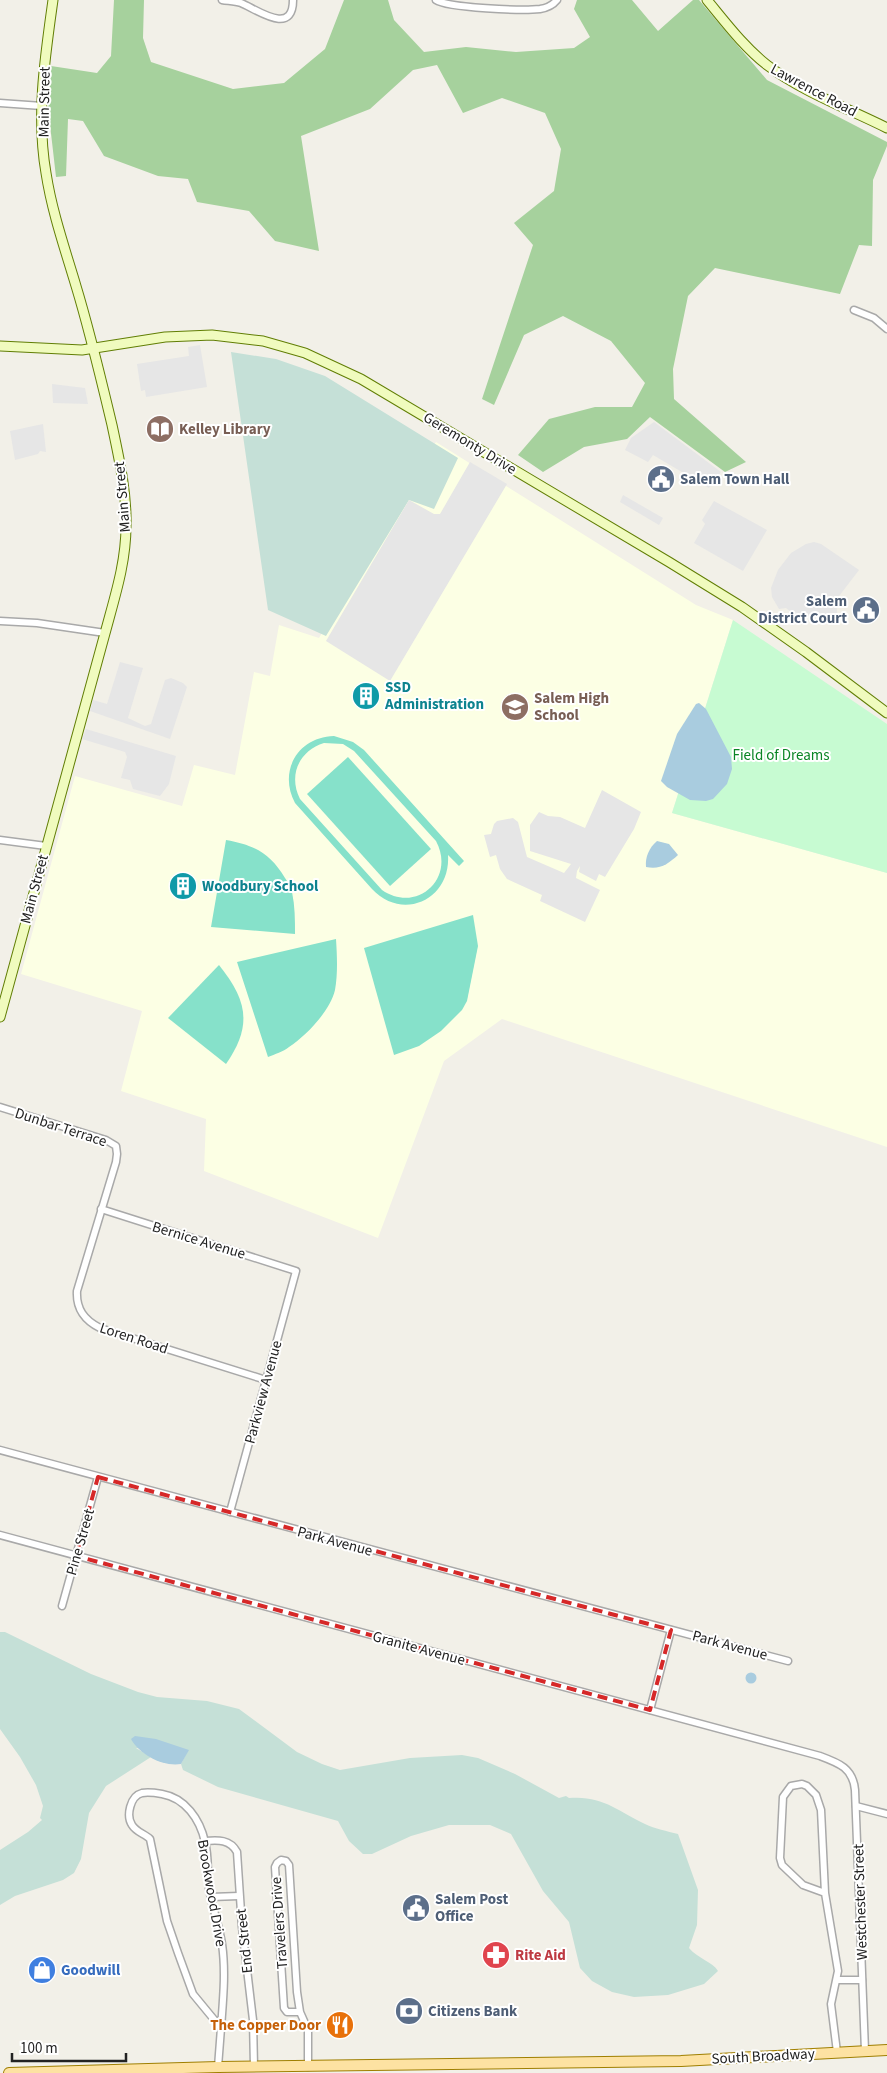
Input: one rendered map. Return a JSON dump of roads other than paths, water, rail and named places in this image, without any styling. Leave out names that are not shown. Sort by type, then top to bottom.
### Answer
[{"type":"main road","name":"South Broadway","points":[[9,2073],[218,2067],[460,2068],[673,2061],[887,2050]]},
{"type":"street","name":"Main Street","points":[[0,1017],[105,633],[124,556],[126,514],[119,460],[94,348],[52,204],[46,172],[42,106],[44,62],[53,0]]},
{"type":"street","points":[[222,0],[241,1],[269,18],[276,19],[288,14],[291,9],[292,0]]},
{"type":"street","points":[[436,0],[452,5],[531,9],[543,8],[558,0]]},
{"type":"street","name":"Lawrence Road","points":[[707,0],[755,56],[769,67],[805,88],[887,128]]},
{"type":"street","points":[[0,103],[42,106]]},
{"type":"street","points":[[854,310],[874,318],[887,329]]},
{"type":"street","name":"Geremonty Drive","points":[[0,346],[82,350],[165,337],[224,336],[280,345],[330,363],[423,415],[733,602],[806,652],[887,713]]},
{"type":"street","points":[[0,621],[37,622],[105,633]]},
{"type":"street","points":[[0,840],[46,846]]},
{"type":"street","name":"Dunbar Terrace","points":[[0,1107],[106,1140],[116,1146],[117,1158],[101,1209]]},
{"type":"street","name":"Bernice Avenue","points":[[101,1209],[296,1271]]},
{"type":"street","name":"Loren Road","points":[[101,1209],[77,1291],[79,1309],[86,1319],[100,1328],[266,1380]]},
{"type":"street","name":"Parkview Avenue","points":[[230,1512],[296,1271]]},
{"type":"street","name":"Park Avenue","points":[[0,1450],[98,1478],[788,1661]]},
{"type":"street","name":"Pine Street","points":[[62,1606],[98,1478]]},
{"type":"street","name":"Granite Avenue","points":[[0,1536],[837,1762]]},
{"type":"street","name":"Park Avenue","points":[[650,1710],[671,1630]]},
{"type":"street","name":"Westchester Street","points":[[837,1762],[851,1772],[854,1781],[865,2051]]},
{"type":"street","points":[[825,1893],[795,1879],[786,1870],[780,1858],[783,1797],[786,1790],[796,1784],[808,1786],[816,1795],[822,1819],[825,1893],[835,1948],[838,1980],[831,1997],[837,2052]]},
{"type":"street","name":"Brookwood Drive","points":[[218,2067],[221,2028],[224,1976],[223,1958],[219,1928],[211,1897],[205,1841],[193,1815],[181,1801],[162,1794],[142,1793],[134,1799],[129,1814],[130,1820],[135,1829],[147,1836],[152,1845],[167,1921],[198,2001],[221,2028]]},
{"type":"street","points":[[856,1806],[887,1814]]},
{"type":"street","name":"End Street","points":[[205,1841],[227,1841],[234,1847],[238,1858],[252,2020],[254,2067]]},
{"type":"street","name":"Travelers Drive","points":[[300,2012],[287,2012],[284,2008],[275,1866],[276,1862],[282,1860],[287,1861],[289,1865],[296,1982],[300,2012],[308,2030],[308,2067]]},
{"type":"street","points":[[211,1897],[240,1896]]},
{"type":"street","points":[[838,1980],[862,1980]]},
{"type":"place","name":"Kelley Library","points":[[160,429]]},
{"type":"place","name":"Salem Town Hall","points":[[661,479]]},
{"type":"place","name":"Salem District Court","points":[[866,610]]},
{"type":"place","name":"SSD Administration","points":[[366,696]]},
{"type":"place","name":"Salem High School","points":[[515,707]]},
{"type":"place","name":"Woodbury School","points":[[183,886]]},
{"type":"place","name":"Salem Post Office","points":[[416,1908]]},
{"type":"place","name":"Rite Aid","points":[[496,1955]]},
{"type":"place","name":"Goodwill","points":[[42,1970]]},
{"type":"place","name":"Citizens Bank","points":[[409,2011]]},
{"type":"place","name":"The Copper Door","points":[[340,2025]]},
{"type":"park label","name":"Field of Dreams","points":[[781,755]]}]
